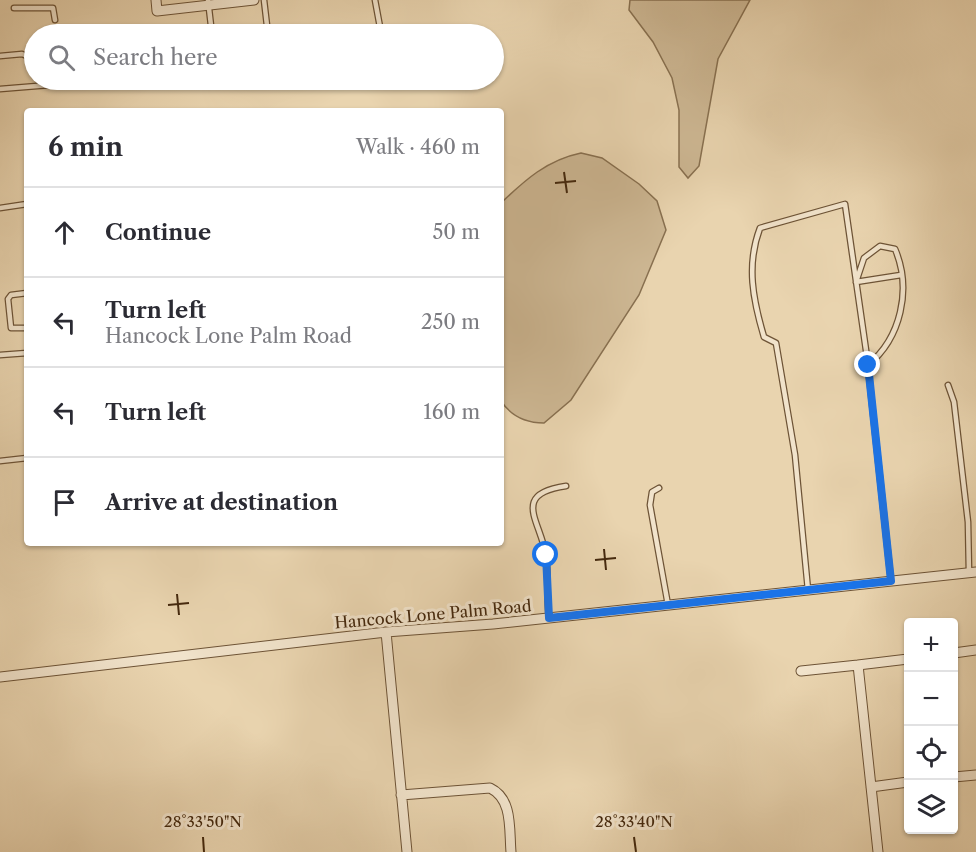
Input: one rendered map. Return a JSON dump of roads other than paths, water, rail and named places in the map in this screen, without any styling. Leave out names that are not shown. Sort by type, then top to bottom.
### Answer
[{"type":"street","points":[[156,0],[157,11],[208,3],[254,0]]},
{"type":"street","name":"Hancock Lone Palm Road","points":[[0,677],[386,632],[549,618],[972,573]]},
{"type":"street","points":[[386,632],[407,852]]},
{"type":"street","points":[[958,653],[976,651]]},
{"type":"street","points":[[801,670],[904,659]]},
{"type":"street","points":[[858,664],[878,852]]},
{"type":"street","points":[[958,777],[976,775]]},
{"type":"street","points":[[871,787],[904,783]]},
{"type":"street","points":[[401,795],[490,788],[501,793],[507,804],[512,852]]},
{"type":"lane","points":[[264,0],[267,24]]},
{"type":"lane","points":[[375,0],[379,24]]},
{"type":"lane","points":[[208,3],[211,24]]},
{"type":"lane","points":[[14,8],[53,8],[55,20]]},
{"type":"lane","points":[[0,56],[24,55]]},
{"type":"lane","points":[[0,89],[24,85]]},
{"type":"lane","points":[[0,208],[24,204]]},
{"type":"lane","points":[[808,590],[795,455],[776,343],[764,337],[752,280],[752,249],[760,228],[845,204],[868,365],[891,581]]},
{"type":"lane","points":[[856,282],[864,258],[880,246],[895,249],[903,294],[897,324],[883,353],[868,365]]},
{"type":"lane","points":[[856,282],[901,274]]},
{"type":"lane","points":[[24,293],[11,295],[8,299],[11,328],[24,328]]},
{"type":"lane","points":[[0,355],[24,353]]},
{"type":"lane","points":[[948,385],[954,402],[972,573]]},
{"type":"lane","points":[[0,461],[24,458]]},
{"type":"lane","points":[[549,618],[546,555],[532,509],[535,498],[542,492],[566,486]]},
{"type":"lane","points":[[659,488],[652,492],[650,505],[668,605]]}]
